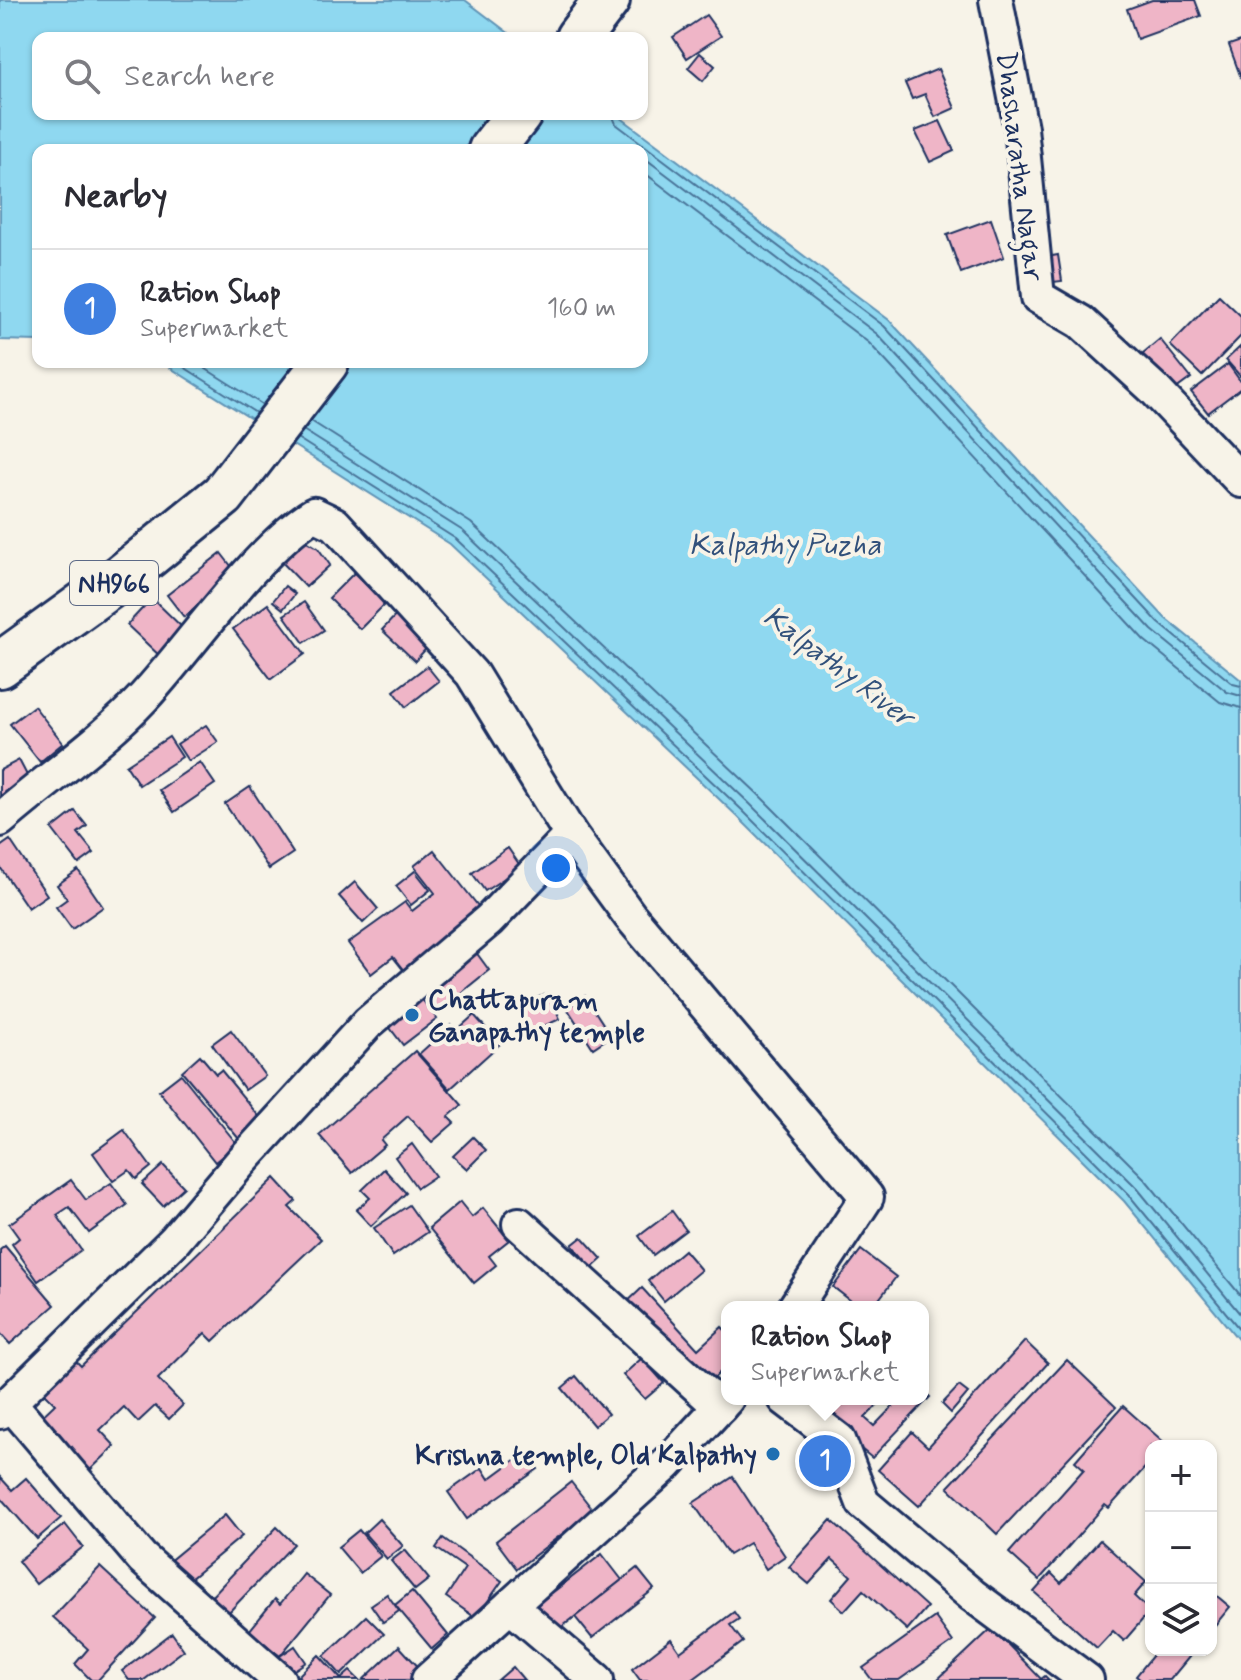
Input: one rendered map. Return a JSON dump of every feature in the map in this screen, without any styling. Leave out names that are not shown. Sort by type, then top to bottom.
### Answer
[{"type":"highway","points":[[583,32],[607,0]]},
{"type":"highway","points":[[496,144],[514,120]]},
{"type":"highway","name":"NH966","points":[[0,665],[123,576],[223,495],[321,368]]},
{"type":"street","name":"Dhasharatha Nagar","points":[[996,0],[1021,128],[1038,297],[1081,322],[1154,389],[1240,477]]},
{"type":"street","points":[[0,820],[142,699],[258,565],[302,522],[314,514],[335,524],[472,674],[571,835],[630,916],[867,1197],[799,1301]]},
{"type":"street","points":[[279,1680],[142,1558],[6,1408],[174,1241],[241,1162],[368,1023],[489,920],[571,835]]},
{"type":"street","points":[[519,1224],[721,1400]]},
{"type":"street","points":[[428,1680],[666,1465],[722,1405]]},
{"type":"street","points":[[793,1405],[839,1440],[863,1503],[972,1595],[1087,1680]]},
{"type":"street","points":[[510,1606],[597,1680]]},
{"type":"water","name":"Kalpathy Puzha","points":[[0,0],[465,0],[507,32],[32,32],[32,120],[624,120],[889,320],[1165,618],[1241,680],[1241,1343],[1124,1201],[737,816],[450,544],[171,368],[648,368],[648,144],[32,144],[32,341],[0,340]]},
{"type":"building","points":[[1152,0],[1195,0],[1201,16],[1137,39],[1127,9]]},
{"type":"building","points":[[706,15],[721,36],[687,58],[673,37]]},
{"type":"building","points":[[1241,41],[1241,78],[1229,45]]},
{"type":"building","points":[[700,53],[715,66],[703,81],[688,68]]},
{"type":"building","points":[[938,69],[955,108],[935,117],[925,94],[912,99],[905,83]]},
{"type":"building","points":[[940,121],[954,151],[930,162],[915,131]]},
{"type":"building","points":[[991,219],[1004,257],[961,273],[947,235]]},
{"type":"building","points":[[1058,255],[1062,281],[1045,283],[1041,258]]},
{"type":"building","points":[[1219,295],[1241,316],[1241,336],[1202,376],[1170,345]]},
{"type":"building","points":[[1160,339],[1191,378],[1172,392],[1142,354]]},
{"type":"building","points":[[1241,346],[1241,377],[1226,360]]},
{"type":"building","points":[[1228,364],[1241,382],[1241,388],[1208,413],[1191,392]]},
{"type":"building","points":[[300,537],[318,548],[330,565],[306,587],[277,557]]},
{"type":"building","points":[[221,553],[238,575],[184,617],[167,595]]},
{"type":"building","points":[[354,573],[385,604],[360,629],[329,598]]},
{"type":"building","points":[[285,586],[295,594],[283,609],[273,601]]},
{"type":"building","points":[[152,598],[188,633],[163,659],[127,625]]},
{"type":"building","points":[[304,602],[324,630],[304,643],[284,615]]},
{"type":"building","points":[[268,604],[305,654],[271,679],[233,629]]},
{"type":"building","points":[[399,612],[432,642],[415,661],[382,630]]},
{"type":"building","points":[[427,666],[439,681],[406,707],[394,691]]},
{"type":"building","points":[[34,706],[63,743],[40,762],[10,724]]},
{"type":"building","points":[[206,725],[218,742],[188,761],[177,744]]},
{"type":"building","points":[[169,737],[182,757],[139,785],[126,765]]},
{"type":"building","points":[[19,760],[32,785],[0,802],[0,770]]},
{"type":"building","points":[[200,762],[215,784],[174,812],[159,790]]},
{"type":"building","points":[[250,787],[293,853],[269,869],[225,804]]},
{"type":"building","points":[[75,811],[87,826],[78,833],[94,853],[79,864],[52,829]]},
{"type":"building","points":[[10,840],[47,895],[28,908],[0,867],[0,847]]},
{"type":"building","points":[[508,848],[521,867],[485,891],[472,873]]},
{"type":"building","points":[[434,850],[486,916],[409,977],[393,957],[371,974],[348,943],[405,902],[412,911],[435,893],[414,866]]},
{"type":"building","points":[[78,870],[103,907],[72,929],[56,907],[67,899],[57,885]]},
{"type":"building","points":[[415,871],[430,890],[411,905],[396,886]]},
{"type":"building","points":[[355,882],[378,909],[363,923],[339,896]]},
{"type":"building","points":[[470,944],[489,970],[436,1013],[424,997],[448,978],[440,968]]},
{"type":"building","points":[[549,993],[560,1019],[530,1032],[519,1005]]},
{"type":"building","points":[[418,994],[437,1019],[403,1045],[384,1020]]},
{"type":"building","points":[[585,996],[611,1036],[593,1048],[567,1008]]},
{"type":"building","points":[[474,1015],[500,1044],[450,1089],[419,1054],[451,1025],[456,1031]]},
{"type":"building","points":[[231,1030],[265,1076],[245,1090],[212,1044]]},
{"type":"building","points":[[415,1051],[462,1105],[448,1117],[454,1123],[432,1142],[408,1116],[381,1140],[385,1145],[352,1173],[319,1135]]},
{"type":"building","points":[[200,1055],[216,1074],[221,1070],[262,1120],[239,1139],[182,1071]]},
{"type":"building","points":[[181,1074],[237,1144],[215,1162],[159,1091]]},
{"type":"building","points":[[124,1130],[151,1167],[136,1179],[129,1170],[113,1181],[93,1153]]},
{"type":"building","points":[[473,1137],[486,1150],[467,1169],[453,1156]]},
{"type":"building","points":[[412,1144],[435,1176],[417,1188],[395,1157]]},
{"type":"building","points":[[163,1165],[184,1187],[163,1206],[142,1184]]},
{"type":"building","points":[[384,1169],[406,1193],[371,1226],[356,1210],[370,1198],[362,1190]]},
{"type":"building","points":[[275,1178],[296,1201],[289,1207],[321,1239],[213,1341],[205,1333],[158,1379],[183,1405],[169,1419],[155,1406],[138,1422],[124,1407],[100,1430],[115,1446],[86,1474],[36,1422],[55,1404],[41,1390],[74,1359],[81,1366]]},
{"type":"building","points":[[71,1180],[86,1200],[111,1183],[127,1205],[89,1233],[69,1207],[57,1215],[81,1250],[38,1281],[12,1244],[19,1238],[9,1224]]},
{"type":"building","points":[[460,1202],[472,1217],[483,1208],[509,1240],[489,1256],[496,1265],[474,1283],[429,1228]]},
{"type":"building","points":[[409,1205],[428,1232],[393,1256],[374,1228]]},
{"type":"building","points":[[672,1211],[686,1230],[653,1255],[639,1236]]},
{"type":"building","points":[[582,1237],[602,1259],[592,1268],[572,1245]]},
{"type":"building","points":[[5,1246],[55,1305],[10,1344],[0,1333],[0,1250]]},
{"type":"building","points":[[684,1250],[701,1270],[664,1301],[648,1281]]},
{"type":"building","points":[[861,1250],[896,1277],[878,1301],[851,1301],[833,1287]]},
{"type":"building","points":[[642,1288],[698,1349],[721,1328],[721,1372],[703,1388],[625,1304]]},
{"type":"building","points":[[1025,1341],[1048,1363],[919,1506],[878,1470],[912,1432],[928,1447]]},
{"type":"building","points":[[642,1358],[664,1383],[645,1399],[623,1375]]},
{"type":"building","points":[[1067,1360],[1116,1407],[997,1534],[948,1487]]},
{"type":"building","points":[[576,1376],[608,1414],[594,1426],[562,1388]]},
{"type":"building","points":[[959,1386],[968,1393],[951,1413],[942,1404]]},
{"type":"building","points":[[828,1405],[877,1405],[865,1418],[874,1426],[894,1405],[922,1405],[872,1458],[820,1415]]},
{"type":"building","points":[[1123,1406],[1161,1440],[1145,1440],[1145,1468],[1109,1508],[1105,1505],[1039,1580],[1009,1553],[1084,1469],[1075,1461]]},
{"type":"building","points":[[526,1452],[538,1469],[467,1519],[448,1492],[482,1468],[489,1479]]},
{"type":"building","points":[[0,1477],[12,1490],[26,1478],[61,1518],[37,1539],[0,1497]]},
{"type":"building","points":[[733,1477],[785,1556],[766,1569],[749,1543],[729,1555],[693,1503]]},
{"type":"building","points":[[571,1482],[593,1510],[517,1569],[496,1541]]},
{"type":"building","points":[[225,1515],[242,1536],[184,1584],[167,1563]]},
{"type":"building","points":[[379,1519],[403,1546],[387,1559],[364,1533]]},
{"type":"building","points":[[831,1520],[927,1607],[907,1630],[863,1590],[844,1611],[831,1599],[851,1576],[832,1559],[809,1584],[789,1567]]},
{"type":"building","points":[[65,1524],[83,1547],[36,1584],[18,1561]]},
{"type":"building","points":[[277,1527],[294,1544],[227,1614],[210,1598]]},
{"type":"building","points":[[359,1530],[381,1556],[360,1573],[338,1547]]},
{"type":"building","points":[[443,1538],[502,1581],[476,1618],[446,1597],[465,1568],[436,1548]]},
{"type":"building","points":[[1100,1540],[1145,1581],[1134,1596],[1145,1606],[1145,1617],[1124,1641],[1113,1631],[1097,1648],[1034,1592],[1051,1573],[1061,1583]]},
{"type":"building","points":[[405,1550],[429,1579],[415,1590],[391,1561]]},
{"type":"building","points":[[602,1554],[622,1580],[554,1633],[534,1607]]},
{"type":"building","points":[[100,1567],[155,1618],[98,1680],[91,1680],[75,1664],[88,1649],[53,1617]]},
{"type":"building","points":[[637,1568],[654,1589],[592,1638],[575,1617]]},
{"type":"building","points":[[304,1574],[330,1595],[280,1656],[249,1631],[275,1599],[280,1604]]},
{"type":"building","points":[[412,1591],[448,1635],[432,1649],[395,1605]]},
{"type":"building","points":[[387,1594],[399,1611],[383,1622],[371,1605]]},
{"type":"building","points":[[1217,1596],[1230,1607],[1217,1623]]},
{"type":"building","points":[[734,1612],[739,1619],[730,1625],[743,1642],[692,1680],[640,1680],[632,1669],[671,1639],[680,1652]]},
{"type":"building","points":[[366,1616],[384,1634],[341,1675],[324,1656]]},
{"type":"building","points":[[935,1617],[953,1642],[899,1680],[872,1680],[863,1668]]},
{"type":"building","points":[[992,1628],[1041,1679],[1045,1676],[1049,1680],[937,1680]]},
{"type":"building","points":[[172,1633],[184,1650],[144,1680],[129,1680],[122,1671]]},
{"type":"building","points":[[295,1646],[306,1662],[288,1674],[277,1658]]},
{"type":"building","points":[[399,1646],[424,1673],[417,1680],[363,1680]]},
{"type":"building","points":[[319,1655],[341,1679],[350,1671],[359,1680],[302,1680],[298,1676]]},
{"type":"building","points":[[1152,1656],[1190,1656],[1170,1680],[1141,1680],[1136,1676]]},
{"type":"building","points":[[513,1667],[524,1680],[498,1680]]},
{"type":"place","name":"Chattapuram Ganapathy temple","points":[[412,1015]]},
{"type":"place","name":"Krishna temple, Old Kalpathy","points":[[773,1454]]},
{"type":"place","name":"Ration Shop","points":[[825,1461]]},
{"type":"water label","name":"Kalpathy River","points":[[839,666]]}]
